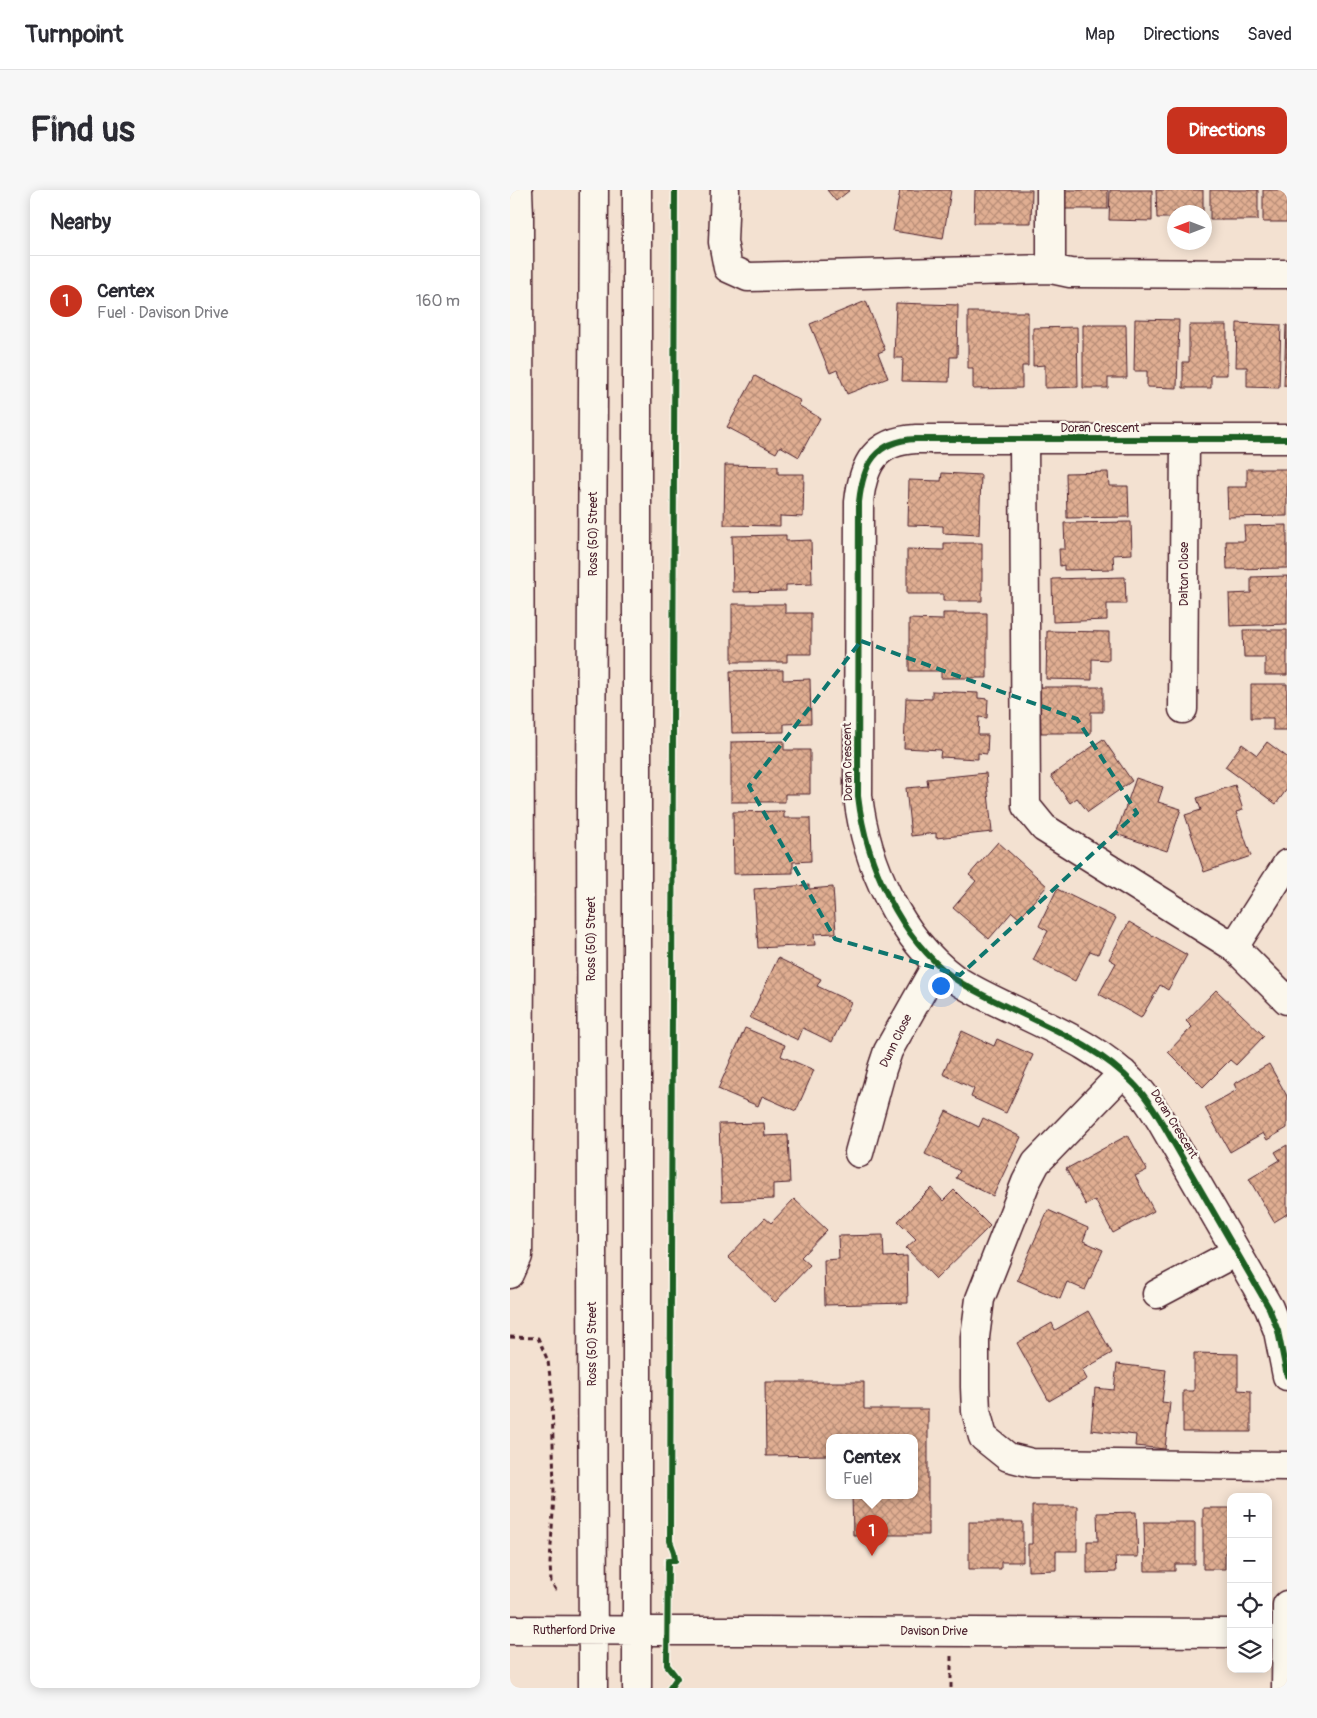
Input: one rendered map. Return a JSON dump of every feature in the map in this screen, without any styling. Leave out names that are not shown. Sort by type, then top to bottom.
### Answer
[{"type":"street","points":[[510,1274],[518,1256],[515,967],[514,275],[519,216],[518,190]]},
{"type":"street","name":"Ross (50) Street","points":[[593,1688],[591,791],[594,190]]},
{"type":"street","points":[[637,190],[637,1688]]},
{"type":"street","points":[[725,190],[723,242],[728,268],[748,277],[1051,269],[1070,273],[1287,274]]},
{"type":"street","points":[[1051,190],[1051,269]]},
{"type":"street","name":"Doran Crescent","points":[[1287,439],[916,439],[894,442],[884,447],[874,456],[866,470],[861,484],[859,502],[858,757],[858,796],[861,819],[874,866],[884,891],[903,921],[937,964],[956,979],[973,990],[1063,1034],[1103,1058],[1123,1073],[1136,1086],[1161,1121],[1269,1308],[1278,1331],[1287,1376]]},
{"type":"street","name":"Dalton Close","points":[[1183,709],[1185,439]]},
{"type":"street","points":[[1024,440],[1026,806],[1044,828],[1234,947],[1287,1000]]},
{"type":"street","points":[[1234,947],[1287,864]]},
{"type":"street","name":"Dunn Close","points":[[859,1153],[888,1051],[937,964]]},
{"type":"street","points":[[1123,1073],[1036,1163],[1026,1182],[980,1299],[975,1337],[975,1387],[976,1411],[983,1437],[1008,1457],[1032,1463],[1287,1466]]},
{"type":"street","points":[[1156,1294],[1236,1252]]},
{"type":"street","points":[[1286,1688],[1287,1605]]},
{"type":"street","name":"Rutherford Drive","points":[[510,1630],[637,1630]]},
{"type":"street","name":"Davison Drive","points":[[637,1630],[1227,1633]]},
{"type":"street","points":[[1272,1633],[1287,1633]]},
{"type":"path","points":[[510,1337],[538,1338],[548,1361],[552,1393],[554,1494],[550,1563],[551,1582],[558,1593]]},
{"type":"path","points":[[951,1656],[951,1688]]},
{"type":"highlighted area","points":[[861,641],[1077,719],[1137,813],[960,975],[835,939],[749,786]]},
{"type":"building","points":[[827,190],[850,190],[836,201]]},
{"type":"building","points":[[900,190],[951,190],[943,239],[893,231]]},
{"type":"building","points":[[975,190],[1032,190],[1031,223],[974,223]]},
{"type":"building","points":[[1064,190],[1108,190],[1108,209],[1064,209]]},
{"type":"building","points":[[1110,190],[1152,190],[1152,221],[1109,220]]},
{"type":"building","points":[[1156,190],[1203,190],[1203,205],[1167,205],[1167,218],[1157,218]]},
{"type":"building","points":[[1210,190],[1258,190],[1258,220],[1212,220],[1212,205],[1210,205]]},
{"type":"building","points":[[1263,190],[1287,190],[1287,222],[1263,222]]},
{"type":"building","points":[[866,301],[885,350],[878,353],[888,378],[847,394],[837,370],[830,373],[810,324]]},
{"type":"building","points":[[896,303],[958,305],[957,357],[950,357],[949,382],[902,381],[903,358],[894,358]]},
{"type":"building","points":[[968,312],[1028,312],[1028,366],[1022,366],[1022,388],[973,389],[973,368],[968,368]]},
{"type":"building","points":[[1135,319],[1179,320],[1177,388],[1147,387],[1147,371],[1134,371]]},
{"type":"building","points":[[1237,323],[1281,325],[1279,388],[1247,387],[1247,367],[1236,367]]},
{"type":"building","points":[[1083,325],[1126,325],[1127,378],[1108,378],[1108,388],[1083,388]]},
{"type":"building","points":[[1189,325],[1227,325],[1227,375],[1211,375],[1211,388],[1183,388],[1183,362],[1189,362]]},
{"type":"building","points":[[1286,325],[1287,386],[1284,386]]},
{"type":"building","points":[[1077,327],[1078,387],[1045,388],[1045,365],[1033,366],[1033,328]]},
{"type":"building","points":[[755,376],[801,401],[798,405],[820,418],[799,457],[780,446],[776,453],[727,427]]},
{"type":"building","points":[[725,465],[778,466],[778,474],[804,474],[803,517],[780,516],[780,526],[724,525]]},
{"type":"building","points":[[1247,469],[1287,469],[1287,516],[1228,517],[1227,487],[1247,487]]},
{"type":"building","points":[[1108,472],[1109,486],[1128,486],[1129,517],[1067,518],[1066,473]]},
{"type":"building","points":[[942,473],[981,475],[979,535],[943,533],[943,526],[908,525],[909,480],[941,481]]},
{"type":"building","points":[[1131,522],[1132,554],[1113,555],[1114,569],[1064,570],[1064,565],[1060,566],[1059,549],[1065,549],[1064,523]]},
{"type":"building","points":[[1287,525],[1287,568],[1227,569],[1226,541],[1245,541],[1244,526]]},
{"type":"building","points":[[786,535],[786,541],[811,540],[812,584],[786,585],[786,591],[733,592],[732,536]]},
{"type":"building","points":[[944,543],[982,543],[982,601],[943,601],[943,594],[907,594],[907,549],[944,550]]},
{"type":"building","points":[[1287,576],[1287,624],[1230,626],[1229,594],[1251,593],[1251,577]]},
{"type":"building","points":[[1125,577],[1126,604],[1107,604],[1107,620],[1053,622],[1052,579]]},
{"type":"building","points":[[732,604],[785,604],[785,613],[811,613],[811,654],[787,654],[787,662],[732,662]]},
{"type":"building","points":[[943,613],[987,613],[987,678],[941,678],[941,671],[909,671],[909,619],[943,620]]},
{"type":"building","points":[[1243,630],[1287,630],[1287,675],[1265,675],[1265,657],[1244,657]]},
{"type":"building","points":[[1047,631],[1109,632],[1109,660],[1092,659],[1092,680],[1046,679]]},
{"type":"building","points":[[783,670],[783,680],[810,679],[811,723],[784,724],[784,732],[732,733],[730,671]]},
{"type":"building","points":[[1251,684],[1287,684],[1287,730],[1273,730],[1273,718],[1251,718]]},
{"type":"building","points":[[1040,687],[1103,687],[1103,712],[1091,712],[1091,733],[1041,733]]},
{"type":"building","points":[[932,691],[978,693],[978,698],[988,699],[987,718],[979,717],[978,735],[988,735],[987,754],[978,753],[978,759],[940,757],[941,750],[904,748],[906,698],[932,699]]},
{"type":"building","points":[[1103,739],[1132,781],[1088,812],[1077,798],[1070,803],[1051,776]]},
{"type":"building","points":[[784,741],[784,750],[810,750],[810,794],[785,794],[785,802],[731,802],[731,742]]},
{"type":"building","points":[[1267,742],[1287,757],[1287,789],[1276,804],[1225,767],[1242,744],[1257,755]]},
{"type":"building","points":[[986,773],[992,832],[936,838],[936,833],[911,836],[906,788],[928,786],[927,779]]},
{"type":"building","points":[[1136,778],[1163,787],[1158,802],[1181,809],[1167,851],[1116,834]]},
{"type":"building","points":[[1235,785],[1243,810],[1236,812],[1251,856],[1204,872],[1185,815],[1201,810],[1197,798]]},
{"type":"building","points":[[784,811],[784,818],[810,818],[811,861],[793,862],[793,873],[734,874],[733,812]]},
{"type":"building","points":[[998,842],[1047,886],[1019,918],[1012,912],[989,939],[953,908],[976,881],[969,875]]},
{"type":"building","points":[[809,885],[809,889],[833,887],[836,933],[814,934],[815,945],[758,948],[754,889]]},
{"type":"building","points":[[1057,889],[1116,918],[1098,954],[1090,951],[1075,981],[1033,960],[1048,931],[1039,926]]},
{"type":"building","points":[[1129,922],[1187,955],[1168,990],[1160,985],[1141,1018],[1099,994],[1116,963],[1109,959]]},
{"type":"building","points":[[778,958],[821,979],[817,986],[851,1002],[832,1042],[803,1028],[798,1040],[750,1018]]},
{"type":"building","points":[[1216,990],[1264,1036],[1236,1065],[1230,1060],[1203,1087],[1168,1052],[1192,1027],[1186,1021]]},
{"type":"building","points":[[745,1028],[785,1045],[781,1056],[814,1070],[796,1111],[762,1096],[758,1106],[718,1089]]},
{"type":"building","points":[[962,1031],[994,1046],[997,1039],[1033,1055],[1006,1113],[971,1097],[974,1089],[943,1074]]},
{"type":"building","points":[[1269,1064],[1287,1096],[1287,1128],[1267,1140],[1263,1133],[1230,1152],[1205,1108],[1237,1090],[1234,1084]]},
{"type":"building","points":[[946,1111],[979,1127],[983,1118],[1021,1137],[993,1196],[956,1178],[960,1171],[925,1154]]},
{"type":"building","points":[[764,1123],[765,1136],[788,1135],[790,1183],[773,1184],[773,1199],[722,1201],[719,1124]]},
{"type":"building","points":[[1128,1135],[1147,1170],[1135,1176],[1154,1211],[1113,1233],[1095,1200],[1086,1205],[1066,1169]]},
{"type":"building","points":[[1287,1145],[1287,1214],[1274,1222],[1249,1179],[1280,1160],[1275,1152]]},
{"type":"building","points":[[931,1188],[943,1201],[954,1190],[990,1226],[936,1279],[906,1248],[916,1239],[898,1221]]},
{"type":"building","points":[[794,1199],[827,1230],[801,1257],[810,1265],[775,1302],[728,1257],[765,1218],[771,1223]]},
{"type":"building","points":[[1048,1210],[1088,1228],[1083,1241],[1103,1250],[1085,1290],[1067,1282],[1060,1299],[1017,1280]]},
{"type":"building","points":[[883,1235],[884,1257],[907,1256],[908,1303],[825,1305],[824,1260],[839,1259],[838,1236]]},
{"type":"building","points":[[1088,1311],[1112,1353],[1082,1370],[1087,1379],[1049,1401],[1017,1343],[1052,1323],[1055,1330]]},
{"type":"building","points":[[1194,1353],[1238,1354],[1238,1390],[1251,1391],[1251,1432],[1183,1432],[1183,1391],[1194,1391]]},
{"type":"building","points":[[1117,1364],[1166,1370],[1162,1402],[1170,1403],[1165,1449],[1135,1446],[1136,1435],[1091,1430],[1095,1388],[1114,1390]]},
{"type":"building","points":[[765,1382],[864,1382],[864,1409],[928,1409],[928,1535],[853,1535],[852,1499],[918,1499],[918,1434],[826,1434],[826,1455],[766,1456]]},
{"type":"building","points":[[1032,1506],[1077,1506],[1077,1551],[1056,1551],[1056,1570],[1028,1571],[1028,1544],[1032,1544]]},
{"type":"building","points":[[1203,1508],[1227,1508],[1225,1569],[1203,1569]]},
{"type":"building","points":[[1136,1512],[1138,1557],[1115,1557],[1116,1572],[1087,1573],[1087,1541],[1098,1541],[1097,1513]]},
{"type":"building","points":[[969,1522],[1023,1522],[1023,1562],[1001,1562],[1001,1569],[969,1569]]},
{"type":"building","points":[[1144,1522],[1195,1522],[1195,1564],[1175,1564],[1175,1571],[1145,1571]]},
{"type":"cycle path","points":[[670,1688],[677,1678],[667,1665],[668,1561],[675,1561],[670,1541],[675,190]]},
{"type":"cycle path","points":[[1287,439],[916,439],[890,444],[881,450],[868,466],[859,502],[858,796],[862,822],[869,847],[877,873],[888,897],[917,942],[935,962],[955,979],[990,999],[1092,1050],[1121,1072],[1145,1097],[1161,1121],[1269,1308],[1278,1331],[1287,1376]]},
{"type":"place","name":"Centex","points":[[872,1556]]}]
